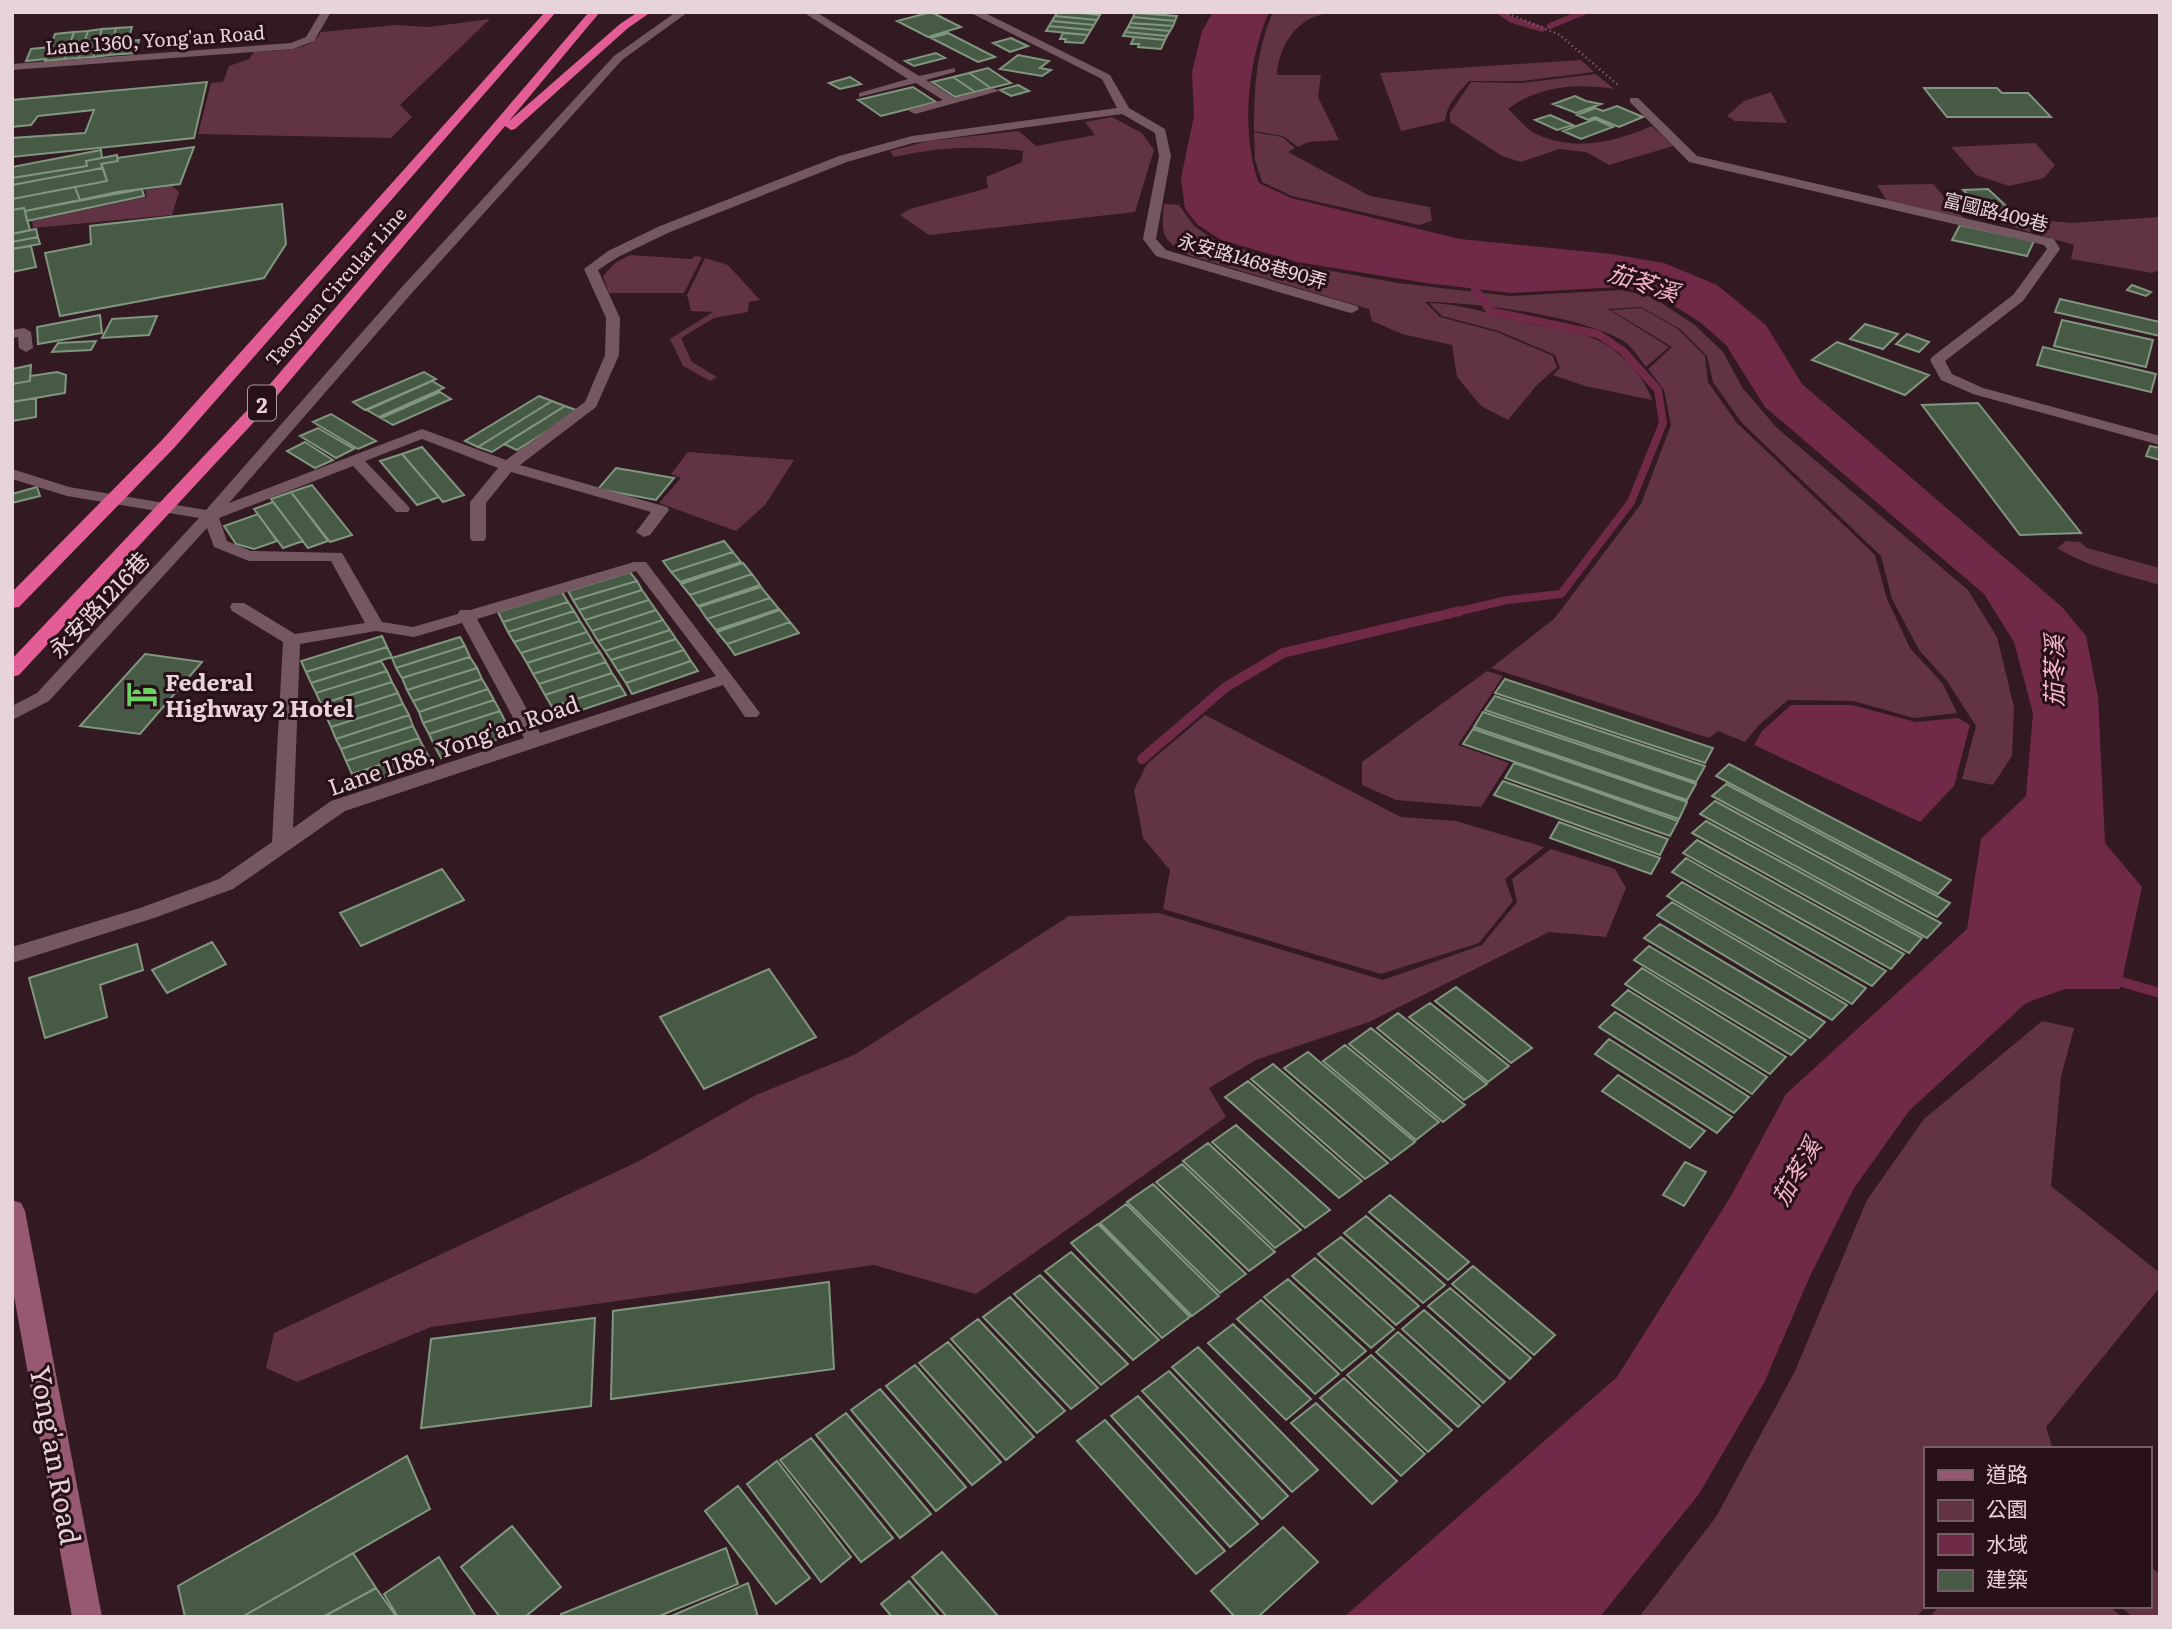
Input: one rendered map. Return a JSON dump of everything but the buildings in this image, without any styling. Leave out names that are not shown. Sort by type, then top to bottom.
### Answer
[{"type":"highway","name":"Taoyuan Circular Line","points":[[12,603],[168,444],[551,12]]},
{"type":"highway","name":"Taoyuan Circular Line","points":[[12,671],[259,407],[459,171],[506,123],[595,12]]},
{"type":"highway","points":[[506,123],[624,26],[646,12]]},
{"type":"main road","name":"Yong'an Road","points":[[12,1211],[87,1617]]},
{"type":"lane","name":"Lane 1360, Yong'an Road","points":[[12,67],[293,46],[310,39],[326,12]]},
{"type":"lane","name":"永安路1216巷","points":[[12,714],[43,696],[210,515],[406,291],[618,58],[683,12]]},
{"type":"lane","points":[[808,12],[952,101]]},
{"type":"lane","points":[[478,538],[478,502],[508,466],[591,404],[612,355],[613,318],[591,268],[613,254],[665,229],[844,159],[912,140],[1124,110],[1106,77],[974,12]]},
{"type":"lane","points":[[863,95],[951,71]]},
{"type":"lane","points":[[915,111],[993,91]]},
{"type":"lane","name":"富國路409巷","points":[[1633,100],[1693,159],[2049,242],[2054,248],[2018,298],[1937,360],[1946,377],[1978,391],[2160,441]]},
{"type":"lane","name":"永安路1468巷90弄","points":[[1124,110],[1161,131],[1165,156],[1149,239],[1161,253],[1352,309]]},
{"type":"lane","points":[[12,334],[24,332],[26,348]]},
{"type":"lane","points":[[12,474],[67,491],[210,515],[422,434],[508,466],[661,510],[643,532]]},
{"type":"lane","points":[[356,460],[402,509]]},
{"type":"lane","points":[[210,515],[220,544],[249,556],[336,556],[376,625]]},
{"type":"lane","points":[[238,607],[292,640],[376,625],[414,632],[466,614],[640,565],[751,713]]},
{"type":"lane","points":[[466,614],[534,739]]},
{"type":"lane","points":[[282,847],[292,640]]},
{"type":"lane","name":"Lane 1188, Yong'an Road","points":[[12,955],[147,913],[226,884],[338,806],[534,739],[727,678]]},
{"type":"path","points":[[1504,12],[1517,20],[1550,30],[1574,45],[1633,100]]},
{"type":"green space","points":[[1273,12],[1330,12],[1309,19],[1290,36],[1282,51],[1277,75],[1321,75],[1318,97],[1339,140],[1309,142],[1298,147],[1283,136],[1254,131],[1257,70]]},
{"type":"green space","points":[[490,19],[400,105],[412,117],[391,138],[198,134],[211,83],[223,82],[229,66],[249,59],[254,52],[301,47],[316,39],[321,32],[396,25],[429,27]]},
{"type":"green space","points":[[1581,60],[1594,72],[1521,81],[1469,81],[1451,104],[1445,121],[1401,131],[1380,73]]},
{"type":"green space","points":[[1596,74],[1614,89],[1586,86],[1558,88],[1532,95],[1508,109],[1532,132],[1565,143],[1595,143],[1624,137],[1652,126],[1673,146],[1609,165],[1586,152],[1559,149],[1521,162],[1502,156],[1450,122],[1450,113],[1471,82],[1521,83]]},
{"type":"green space","points":[[1771,92],[1787,123],[1735,121],[1727,116],[1744,101]]},
{"type":"green space","points":[[1112,117],[1142,133],[1154,150],[1135,212],[929,235],[900,215],[910,209],[988,188],[986,177],[1022,162],[1023,151],[958,148],[894,157],[890,151],[928,141],[1019,131],[1036,146],[1095,135],[1085,122]]},
{"type":"green space","points":[[1254,132],[1282,137],[1295,148],[1288,152],[1370,196],[1430,207],[1432,221],[1419,225],[1292,196],[1262,182],[1255,160]]},
{"type":"green space","points":[[2035,143],[2055,165],[2044,178],[2009,186],[1976,175],[1951,147]]},
{"type":"green space","points":[[1933,184],[1964,218],[1886,200],[1877,185]]},
{"type":"green space","points":[[172,186],[179,192],[172,215],[33,228],[32,221],[147,197],[145,190]]},
{"type":"green space","points":[[1164,204],[1179,205],[1194,226],[1216,241],[1293,264],[1398,283],[1510,296],[1621,290],[1652,297],[1695,325],[1723,352],[1742,387],[1776,427],[1968,590],[1997,637],[2014,707],[2012,756],[1993,785],[1962,779],[1976,726],[1947,681],[1919,650],[1892,599],[1881,556],[1742,423],[1713,382],[1707,356],[1680,329],[1641,307],[1608,309],[1669,347],[1646,367],[1625,342],[1583,325],[1528,312],[1425,302],[1440,317],[1497,332],[1553,356],[1557,367],[1536,386],[1508,420],[1481,406],[1457,377],[1452,345],[1402,334],[1372,321],[1369,309],[1191,256],[1174,246],[1166,236],[1163,224]]},
{"type":"green space","points":[[2160,217],[2160,270],[2152,273],[2071,259],[2074,245],[1993,221],[2028,219],[2071,223]]},
{"type":"green space","points":[[630,255],[692,259],[695,256],[702,257],[684,293],[609,293],[603,276],[615,263]]},
{"type":"green space","points":[[705,258],[728,265],[760,300],[749,302],[748,312],[714,318],[681,338],[692,362],[717,377],[710,381],[683,366],[670,339],[713,312],[691,311],[687,295]]},
{"type":"green space","points":[[1429,303],[1470,308],[1595,339],[1611,348],[1632,367],[1652,400],[1585,386],[1553,375],[1560,368],[1555,355],[1499,331],[1442,316]]},
{"type":"green space","points":[[1641,308],[1678,329],[1705,356],[1708,382],[1736,422],[1875,555],[1887,599],[1910,648],[1943,684],[1957,713],[1914,718],[1853,701],[1788,700],[1759,725],[1745,742],[1718,731],[1709,738],[1491,668],[1554,619],[1641,504],[1671,425],[1664,390],[1648,369],[1672,347],[1611,310]]},
{"type":"green space","points":[[688,452],[794,460],[765,505],[736,531],[659,503],[681,478],[671,474]]},
{"type":"green space","points":[[2066,541],[2080,542],[2087,548],[2160,568],[2160,585],[2069,555],[2057,548]]},
{"type":"green space","points":[[1487,671],[1503,676],[1458,745],[1509,763],[1481,807],[1396,800],[1362,785],[1362,762]]},
{"type":"green space","points":[[1205,715],[1401,817],[1456,821],[1544,847],[1505,879],[1513,901],[1479,943],[1381,974],[1163,909],[1170,870],[1143,838],[1134,790],[1147,764]]},
{"type":"green space","points":[[1551,849],[1615,869],[1626,888],[1606,937],[1549,932],[1369,1022],[1256,1060],[1209,1088],[1226,1117],[976,1294],[874,1265],[431,1327],[297,1382],[266,1368],[274,1333],[639,1161],[756,1095],[856,1054],[1069,916],[1159,913],[1383,980],[1482,945],[1517,902],[1512,879]]},
{"type":"green space","points":[[2042,1021],[2074,1028],[2061,1077],[2051,1186],[2160,1273],[2160,1287],[2046,1427],[2052,1447],[1924,1447],[1924,1607],[1917,1617],[1639,1617],[1716,1517],[1795,1371],[1867,1200],[1924,1119]]},
{"type":"green space","points":[[2151,1567],[2160,1574],[2160,1617],[2133,1617],[2122,1608],[2151,1608]]},
{"type":"green space","points":[[1937,1608],[2111,1608],[2122,1617],[1930,1617]]},
{"type":"water","name":"茄苳溪","points":[[1213,12],[1269,12],[1256,52],[1249,97],[1250,142],[1259,183],[1291,198],[1460,239],[1611,254],[1664,263],[1717,285],[1766,325],[1802,384],[2062,607],[2086,636],[2098,697],[2105,843],[2142,887],[2120,989],[2065,989],[2026,1003],[1909,1111],[1854,1188],[1810,1276],[1764,1383],[1699,1494],[1600,1617],[1344,1617],[1617,1377],[1731,1196],[1786,1094],[1967,929],[1981,839],[2026,796],[2033,713],[2014,642],[1984,594],[1765,407],[1726,345],[1701,323],[1656,294],[1619,287],[1511,293],[1426,283],[1297,262],[1221,240],[1198,225],[1185,209],[1181,178],[1194,116],[1192,72],[1202,31]]},
{"type":"water","points":[[1791,705],[1852,705],[1916,722],[1958,718],[1970,725],[1954,786],[1920,822],[1754,745],[1762,731]]},
{"type":"waterway","points":[[1500,12],[1512,20],[1542,29]]},
{"type":"waterway","points":[[1550,26],[1584,12]]},
{"type":"waterway","points":[[1452,613],[1507,600],[1561,594],[1631,502],[1663,423],[1658,390],[1623,351],[1598,334],[1490,311],[1475,289]]},
{"type":"waterway","points":[[1142,759],[1226,687],[1283,653],[1460,611]]},
{"type":"waterway","points":[[2122,982],[2160,993]]},
{"type":"place","name":"Federal Highway 2 Hotel","points":[[142,694]]}]
